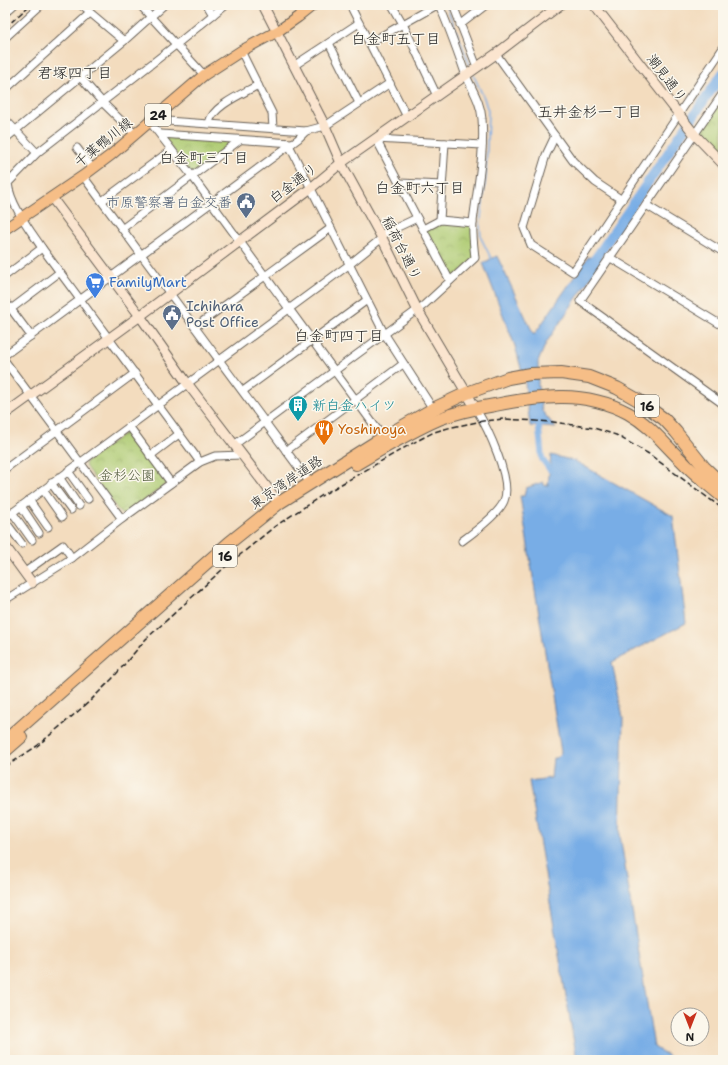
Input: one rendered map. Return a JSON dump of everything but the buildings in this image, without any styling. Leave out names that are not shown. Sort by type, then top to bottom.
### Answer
[{"type":"highway","name":"東京湾岸道路","points":[[5,751],[175,600],[252,534],[319,486],[433,410],[467,393],[508,378],[530,374],[561,373],[589,377],[608,383],[628,394],[664,420],[676,432],[704,467],[723,485]]},
{"type":"highway","name":"東京湾岸道路","points":[[5,741],[243,531],[279,503],[310,483],[386,441],[438,420],[476,409],[548,396],[587,398],[607,404],[628,413],[645,424],[691,470],[723,497]]},
{"type":"main road","name":"千葉鴨川線","points":[[5,229],[84,176],[204,75],[241,51],[278,31],[313,5]]},
{"type":"street","points":[[5,13],[14,5]]},
{"type":"street","points":[[5,38],[41,5]]},
{"type":"street","points":[[81,5],[124,41]]},
{"type":"street","points":[[140,5],[204,75]]},
{"type":"street","points":[[5,139],[81,78],[164,5]]},
{"type":"street","points":[[207,5],[213,15]]},
{"type":"street","points":[[200,462],[42,248],[22,218],[6,186],[8,182],[37,153],[103,103],[225,5]]},
{"type":"street","name":"稲荷台通り","points":[[264,5],[325,126],[341,163],[417,308],[476,409]]},
{"type":"street","points":[[350,5],[407,117]]},
{"type":"street","points":[[392,5],[403,24],[437,96]]},
{"type":"street","points":[[234,445],[384,332],[424,304],[475,258],[473,223],[482,145],[482,118],[480,105],[466,75],[449,27],[438,5],[369,43]]},
{"type":"street","points":[[453,5],[477,67]]},
{"type":"street","points":[[460,25],[486,5]]},
{"type":"street","name":"白金通り","points":[[5,414],[171,293],[311,188],[341,163],[496,54],[560,5]]},
{"type":"street","name":"潮見通り","points":[[594,5],[679,116],[723,164]]},
{"type":"street","points":[[5,90],[90,13]]},
{"type":"street","points":[[295,65],[359,23]]},
{"type":"street","points":[[330,43],[359,103]]},
{"type":"street","points":[[555,136],[546,155],[524,228],[531,245],[573,272],[679,116],[723,48]]},
{"type":"street","points":[[241,51],[272,114],[273,128]]},
{"type":"street","points":[[496,54],[573,161],[607,191],[622,200]]},
{"type":"street","points":[[81,78],[103,103],[135,134]]},
{"type":"street","points":[[151,121],[209,123],[306,130],[325,126],[390,83]]},
{"type":"street","points":[[209,123],[210,118],[225,103],[258,85]]},
{"type":"street","points":[[723,93],[609,257],[580,302],[723,404]]},
{"type":"street","points":[[5,118],[37,153]]},
{"type":"street","points":[[151,121],[356,398],[386,441]]},
{"type":"street","points":[[5,355],[298,139],[306,130]]},
{"type":"street","points":[[161,134],[291,144]]},
{"type":"street","points":[[376,139],[482,145]]},
{"type":"street","points":[[376,139],[450,282]]},
{"type":"street","points":[[122,228],[240,140]]},
{"type":"street","points":[[440,220],[445,143]]},
{"type":"street","points":[[291,144],[311,188],[384,332],[433,410]]},
{"type":"street","points":[[77,148],[93,169]]},
{"type":"street","points":[[102,201],[171,150]]},
{"type":"street","points":[[84,176],[310,483]]},
{"type":"street","points":[[400,183],[442,185]]},
{"type":"street","points":[[52,198],[112,277],[187,383],[279,503]]},
{"type":"street","points":[[646,205],[723,252]]},
{"type":"street","points":[[5,518],[350,264],[381,237],[417,218]]},
{"type":"street","points":[[423,229],[440,220],[473,223]]},
{"type":"street","points":[[195,327],[331,228]]},
{"type":"street","points":[[5,276],[42,248]]},
{"type":"street","points":[[609,257],[723,326]]},
{"type":"street","points":[[11,309],[60,272]]},
{"type":"street","points":[[243,391],[367,300]]},
{"type":"street","points":[[5,301],[31,336]]},
{"type":"street","points":[[5,361],[122,519]]},
{"type":"street","points":[[286,451],[403,364]]},
{"type":"street","points":[[5,469],[135,373]]},
{"type":"street","points":[[462,541],[501,507],[506,496],[504,474],[497,452],[476,409]]},
{"type":"street","points":[[128,426],[171,483]]},
{"type":"street","points":[[150,456],[179,434]]},
{"type":"street","points":[[5,600],[72,558],[200,462],[215,456],[242,455]]},
{"type":"street","points":[[68,471],[88,499]]},
{"type":"street","points":[[59,477],[79,506]]},
{"type":"street","points":[[51,484],[70,510]]},
{"type":"street","points":[[43,490],[62,517]]},
{"type":"street","points":[[29,500],[48,527]]},
{"type":"street","points":[[21,506],[39,533]]},
{"type":"street","points":[[12,512],[32,540]]},
{"type":"street","points":[[5,521],[22,544]]},
{"type":"street","points":[[25,572],[63,545],[72,558]]},
{"type":"street","points":[[5,546],[32,583]]},
{"type":"green space","points":[[723,98],[723,154],[702,134],[701,129]]},
{"type":"green space","points":[[161,134],[240,140],[192,176]]},
{"type":"green space","points":[[440,220],[473,223],[475,258],[450,281],[423,229]]},
{"type":"green space","name":"金杉公園","points":[[126,432],[130,433],[166,481],[166,484],[125,515],[121,514],[85,466],[86,462]]},
{"type":"water","points":[[497,256],[534,335],[588,257],[604,258],[546,343],[538,362],[538,385],[542,411],[556,428],[530,426],[525,383],[515,346],[483,263]]},
{"type":"water","points":[[551,455],[575,461],[673,516],[686,623],[612,662],[623,718],[620,835],[654,1047],[675,1060],[577,1060],[529,781],[551,778],[553,758],[557,758],[561,752],[520,496],[524,496],[526,488],[543,482],[545,486],[548,485]]},
{"type":"waterway","points":[[446,5],[471,68]]},
{"type":"waterway","points":[[589,268],[723,73]]},
{"type":"waterway","points":[[473,74],[488,111],[486,176],[480,226],[481,238],[492,260]]},
{"type":"waterway","points":[[538,420],[542,459],[550,470]]},
{"type":"railway","points":[[5,28],[30,5]]},
{"type":"railway","points":[[5,767],[37,746],[89,702],[112,679],[146,639],[224,568],[274,527],[324,494],[434,432],[483,421],[504,419],[553,422],[594,428],[616,435],[649,454],[723,509]]},
{"type":"place","name":"市原警察署白金交番","points":[[246,219]]},
{"type":"place","name":"FamilyMart","points":[[95,299]]},
{"type":"place","name":"Ichihara Post Office","points":[[172,331]]},
{"type":"place","name":"新白金ハイツ","points":[[298,422]]},
{"type":"place","name":"Yoshinoya","points":[[324,446]]},
{"type":"district","name":"白金町五丁目","points":[[396,39]]},
{"type":"district","name":"君塚四丁目","points":[[75,73]]},
{"type":"district","name":"五井金杉一丁目","points":[[590,112]]},
{"type":"district","name":"白金町三丁目","points":[[204,158]]},
{"type":"district","name":"白金町六丁目","points":[[420,188]]},
{"type":"district","name":"白金町四丁目","points":[[339,336]]}]
